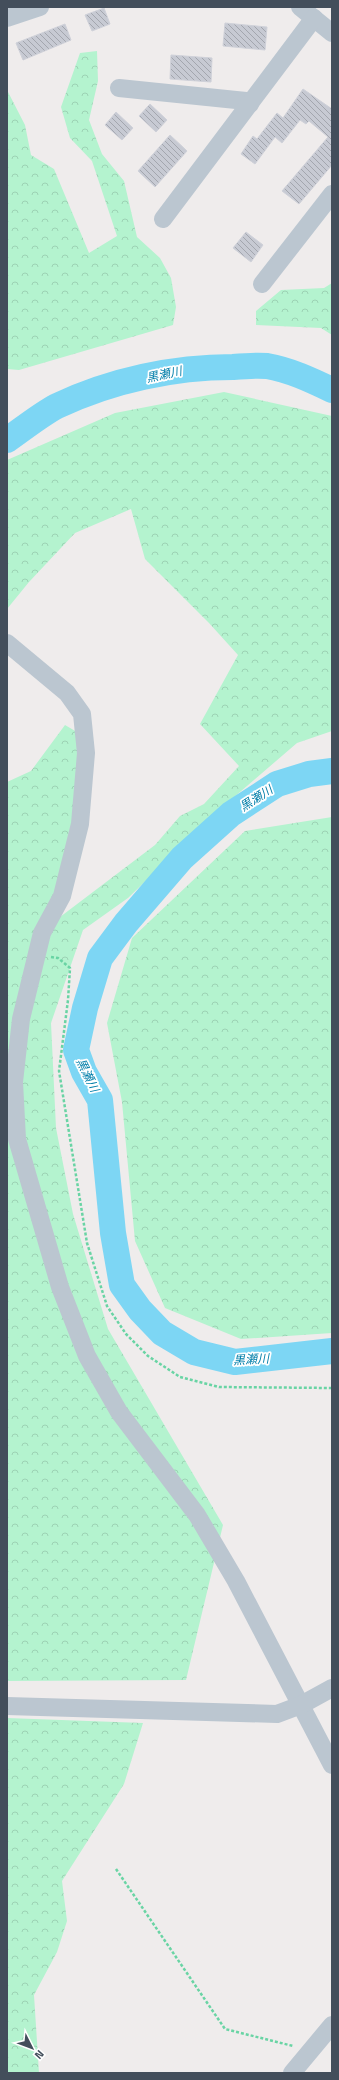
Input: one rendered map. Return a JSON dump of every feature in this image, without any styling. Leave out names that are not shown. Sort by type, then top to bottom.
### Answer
[{"type":"street","points":[[7,18],[40,7]]},
{"type":"street","points":[[300,7],[332,33]]},
{"type":"street","points":[[163,219],[314,18]]},
{"type":"street","points":[[119,88],[246,101],[250,104]]},
{"type":"street","points":[[262,284],[332,194]]},
{"type":"street","points":[[7,643],[67,693],[82,714],[86,753],[80,824],[62,896],[42,933],[20,1027],[14,1082],[17,1139],[60,1287],[87,1356],[119,1412],[197,1515],[236,1581],[332,1765]]},
{"type":"street","points":[[7,1706],[277,1714],[301,1705],[332,1688]]},
{"type":"street","points":[[292,2073],[332,2025]]},
{"type":"path","points":[[37,955],[58,958],[70,968],[68,1000],[59,1071],[87,1242],[111,1312],[126,1334],[148,1356],[180,1377],[220,1387],[332,1388]]},
{"type":"path","points":[[116,1869],[225,2028],[310,2050]]},
{"type":"green space","points":[[97,51],[98,81],[89,120],[102,154],[124,181],[137,237],[160,258],[171,278],[176,307],[173,325],[19,370],[7,369],[7,90],[25,125],[31,155],[54,169],[89,253],[117,236],[92,161],[70,138],[61,107],[80,53]]},
{"type":"green space","points":[[332,283],[332,335],[321,328],[256,325],[256,311],[281,290],[324,288]]},
{"type":"green space","points":[[224,392],[332,416],[332,731],[297,743],[219,810],[128,898],[83,930],[51,1023],[56,1128],[73,1214],[108,1329],[223,1525],[186,1680],[7,1681],[7,782],[31,771],[65,725],[94,742],[60,917],[155,845],[180,816],[204,804],[239,766],[200,724],[238,655],[209,623],[145,559],[131,509],[75,533],[29,582],[7,609],[7,460],[115,413]]},
{"type":"green space","points":[[332,817],[332,1333],[241,1339],[165,1308],[135,1241],[122,1102],[107,1023],[132,938],[245,831]]},
{"type":"green space","points":[[7,1718],[143,1723],[124,1784],[62,1881],[67,1921],[57,1952],[34,1995],[39,2073],[7,2073]]},
{"type":"building","points":[[104,8],[110,24],[92,31],[85,15]]},
{"type":"building","points":[[225,23],[267,27],[265,50],[223,46]]},
{"type":"building","points":[[65,24],[71,40],[23,60],[16,43]]},
{"type":"building","points":[[171,55],[212,58],[211,82],[170,79]]},
{"type":"building","points":[[303,89],[332,109],[332,165],[299,204],[282,191],[328,137],[309,121],[306,124],[300,120],[282,143],[275,137],[255,164],[241,154],[253,136],[257,139],[277,113],[283,118]]},
{"type":"building","points":[[150,104],[167,120],[156,132],[139,116]]},
{"type":"building","points":[[116,112],[133,128],[122,140],[105,125]]},
{"type":"building","points":[[170,135],[187,151],[155,187],[138,171]]},
{"type":"building","points":[[246,232],[263,245],[251,262],[233,248]]},
{"type":"waterway","name":"黒瀬川","points":[[7,440],[57,406],[78,397],[121,382],[166,372],[188,369],[267,366],[292,373],[332,390]]},
{"type":"waterway","name":"黒瀬川","points":[[332,771],[309,774],[277,784],[231,814],[182,858],[126,923],[100,958],[85,1008],[76,1050],[84,1072],[100,1100],[113,1233],[122,1285],[140,1310],[162,1333],[194,1352],[235,1362],[332,1351]]}]
